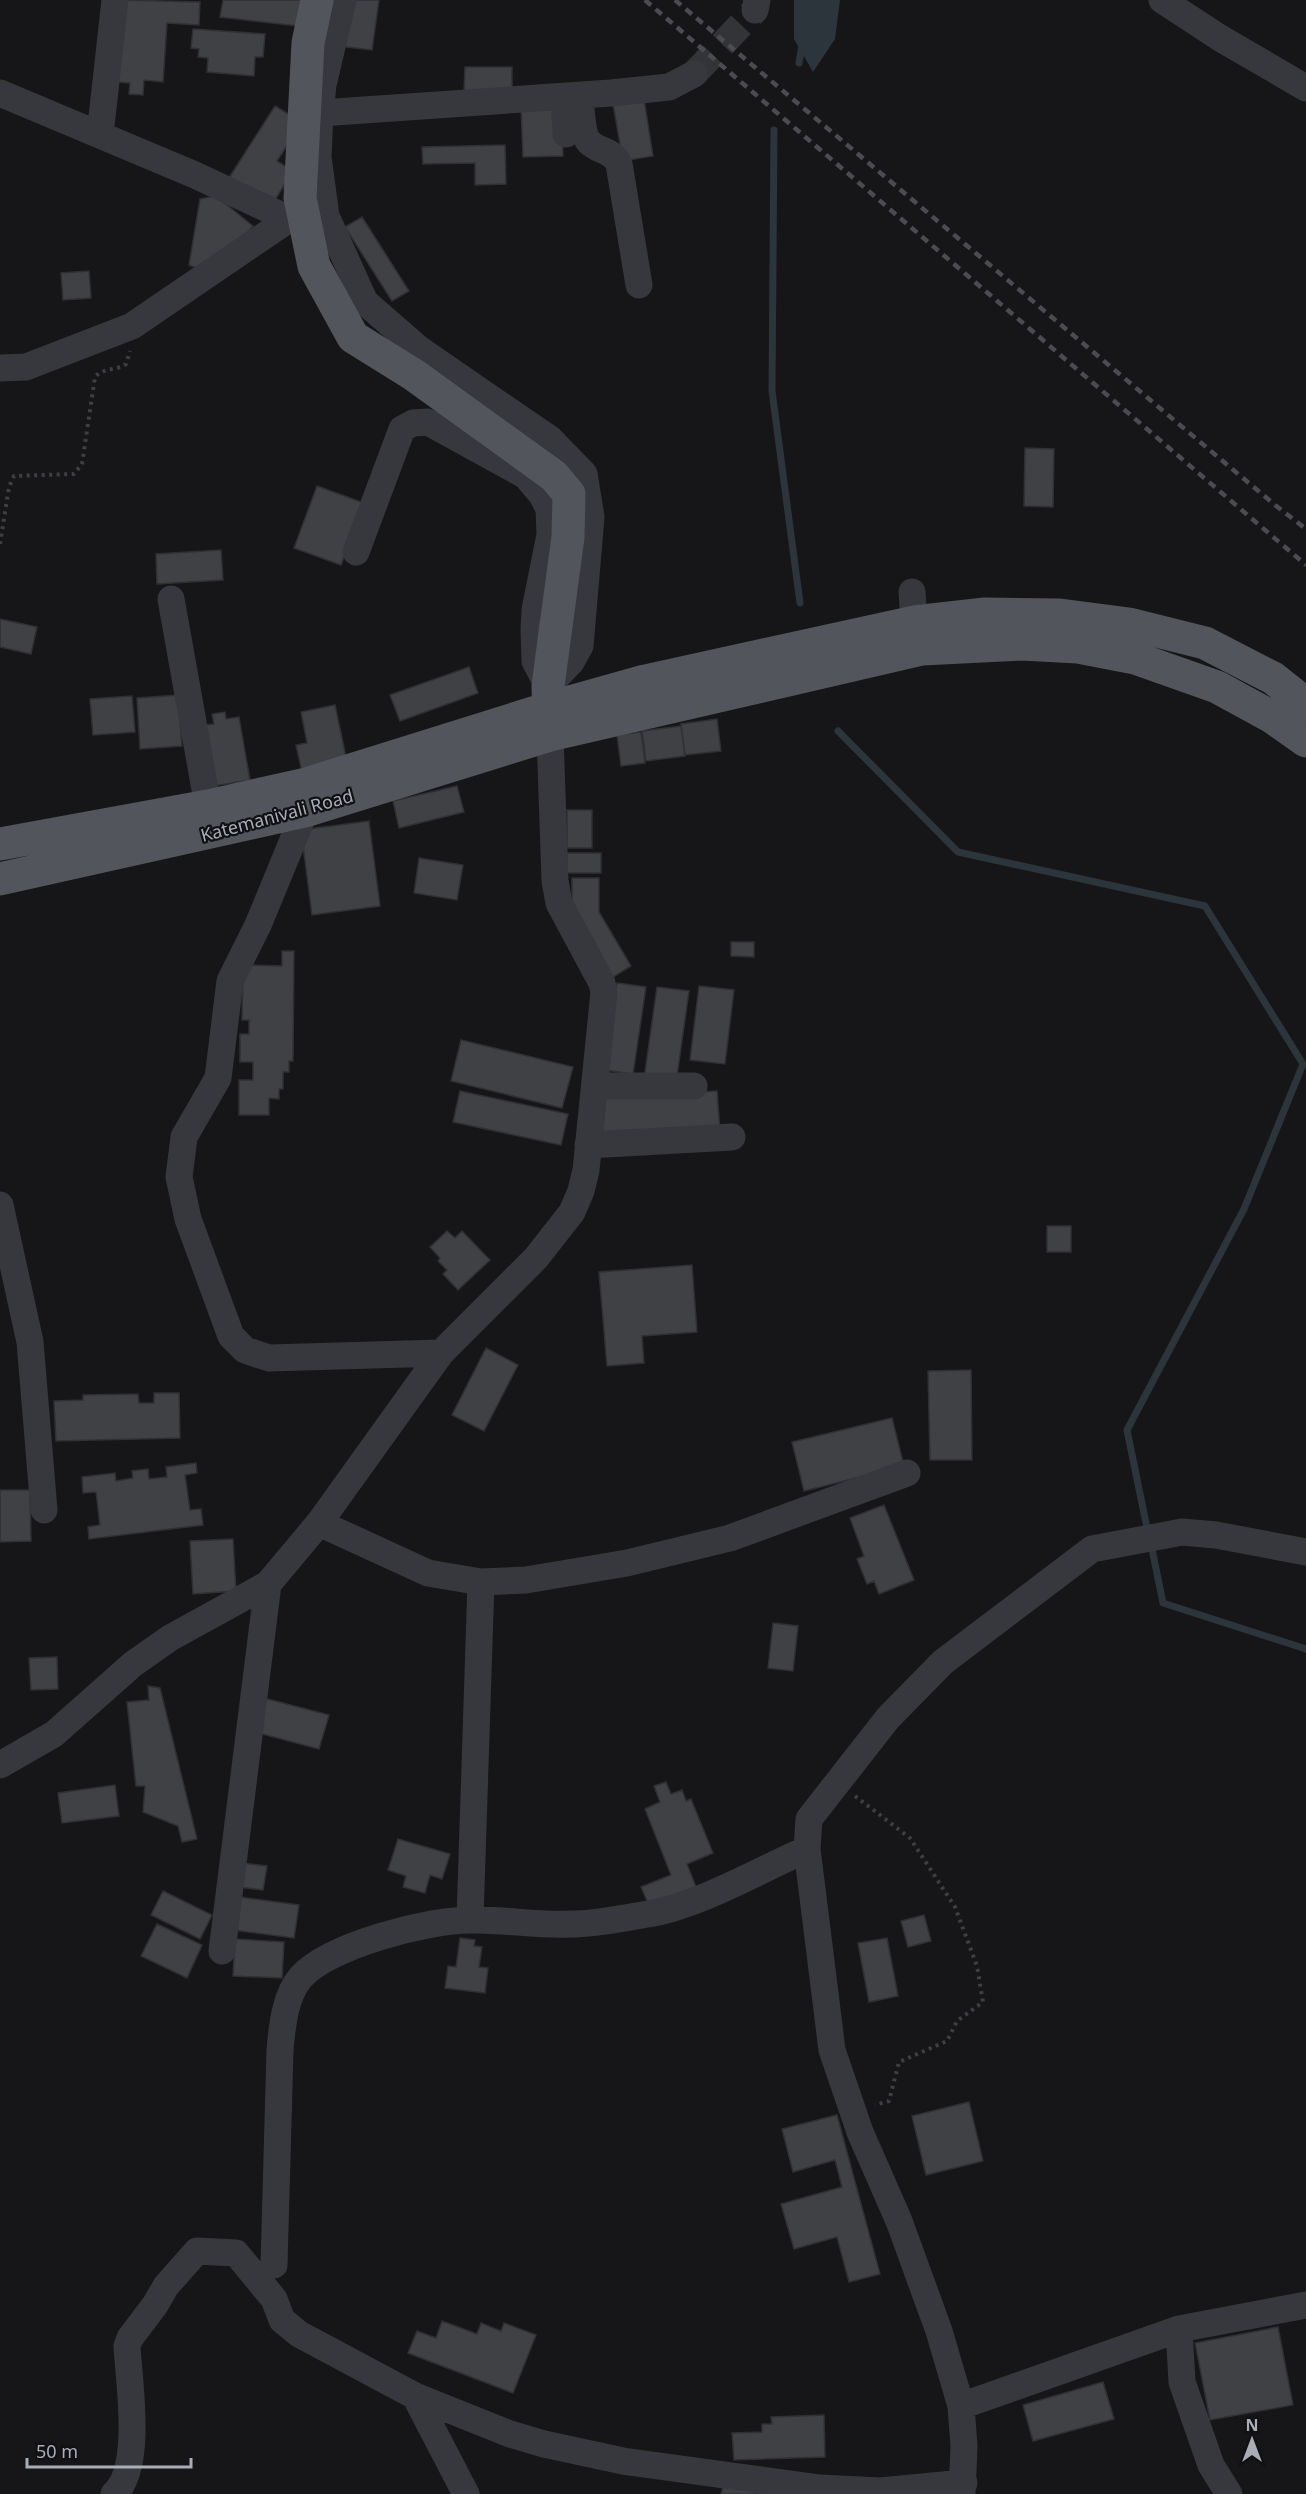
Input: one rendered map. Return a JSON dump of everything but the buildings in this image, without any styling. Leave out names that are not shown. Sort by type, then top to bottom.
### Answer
[{"type":"main road","points":[[317,0],[308,43],[300,198],[314,266],[353,337],[414,375],[555,476],[568,494],[568,537],[556,626],[549,710],[645,681],[775,668],[916,621],[985,614],[1060,615],[1129,624],[1205,643],[1273,678],[1289,704],[1306,741]]},
{"type":"main road","name":"Katemanivali Road","points":[[0,844],[208,806],[306,784],[549,710]]},
{"type":"main road","name":"Katemanivali Road","points":[[0,879],[305,812],[549,710]]},
{"type":"street","points":[[100,135],[115,0]]},
{"type":"street","points":[[342,0],[323,85],[318,158],[326,216],[366,302],[419,349],[550,438],[584,474],[591,517],[580,646],[549,710]]},
{"type":"street","points":[[1162,0],[1220,38],[1306,88]]},
{"type":"street","points":[[320,113],[669,87],[694,74]]},
{"type":"street","points":[[0,93],[195,175],[289,219]]},
{"type":"street","points":[[566,134],[572,96]]},
{"type":"street","points":[[572,96],[590,143],[616,156],[619,164],[639,285]]},
{"type":"street","points":[[0,368],[26,367],[132,326],[289,219],[326,216]]},
{"type":"street","points":[[0,1765],[54,1734],[133,1664],[170,1638],[268,1584],[319,1523],[441,1353],[536,1258],[572,1212],[581,1191],[595,1086],[604,992],[602,982],[559,903],[555,881],[549,710],[535,661],[534,629],[535,610],[550,535],[549,509],[542,495],[526,476],[428,422],[413,423],[402,429],[356,552]]},
{"type":"street","points":[[171,599],[208,806]]},
{"type":"street","points":[[305,812],[258,925],[230,981],[218,1078],[184,1137],[179,1177],[188,1219],[231,1336],[245,1350],[269,1358],[441,1353]]},
{"type":"street","points":[[595,1086],[694,1086]]},
{"type":"street","points":[[588,1145],[732,1137]]},
{"type":"street","points":[[0,1205],[30,1342],[44,1510]]},
{"type":"street","points":[[319,1523],[428,1573],[481,1582],[526,1581],[616,1565],[730,1538],[907,1473]]},
{"type":"street","points":[[114,2494],[125,2481],[132,2437],[127,2346],[165,2286],[197,2251],[236,2253],[274,2299],[282,2319],[299,2334],[415,2396],[510,2434],[544,2444],[623,2461],[820,2488],[880,2491],[963,2489],[961,2406],[939,2331],[903,2232],[853,2112],[832,2050],[807,1849],[809,1819],[888,1718],[943,1662],[1092,1549],[1182,1532],[1216,1535],[1306,1552]]},
{"type":"street","points":[[470,1919],[481,1582]]},
{"type":"street","points":[[222,1951],[268,1584]]},
{"type":"street","points":[[274,2265],[280,2050],[283,2021],[291,1994],[300,1978],[320,1961],[370,1940],[430,1924],[470,1919],[571,1924],[671,1910],[807,1849]]},
{"type":"street","points":[[961,2406],[1179,2329],[1306,2305]]},
{"type":"street","points":[[1179,2329],[1182,2382],[1211,2465],[1229,2494]]},
{"type":"street","points":[[415,2396],[466,2494]]},
{"type":"path","points":[[0,544],[9,487],[14,476],[74,474],[78,471],[82,464],[95,377],[100,371],[122,367],[126,364],[129,358],[132,326]]},
{"type":"path","points":[[838,1783],[910,1838],[955,1907],[977,1966],[983,2002],[957,2021],[947,2041],[899,2062],[889,2101],[853,2112]]},
{"type":"shaded area","points":[[794,0],[840,0],[835,39],[813,72],[794,39]]},
{"type":"waterway","points":[[799,63],[802,45]]},
{"type":"waterway","points":[[774,130],[772,391],[800,603]]},
{"type":"waterway","points":[[838,731],[958,852],[1205,906],[1303,1064],[1244,1209],[1127,1430],[1148,1533]]},
{"type":"waterway","points":[[1151,1544],[1163,1603],[1306,1649]]},
{"type":"tunnel","points":[[694,74],[755,10]]},
{"type":"railway","points":[[645,0],[1306,565]]},
{"type":"railway","points":[[675,0],[1306,529]]}]
